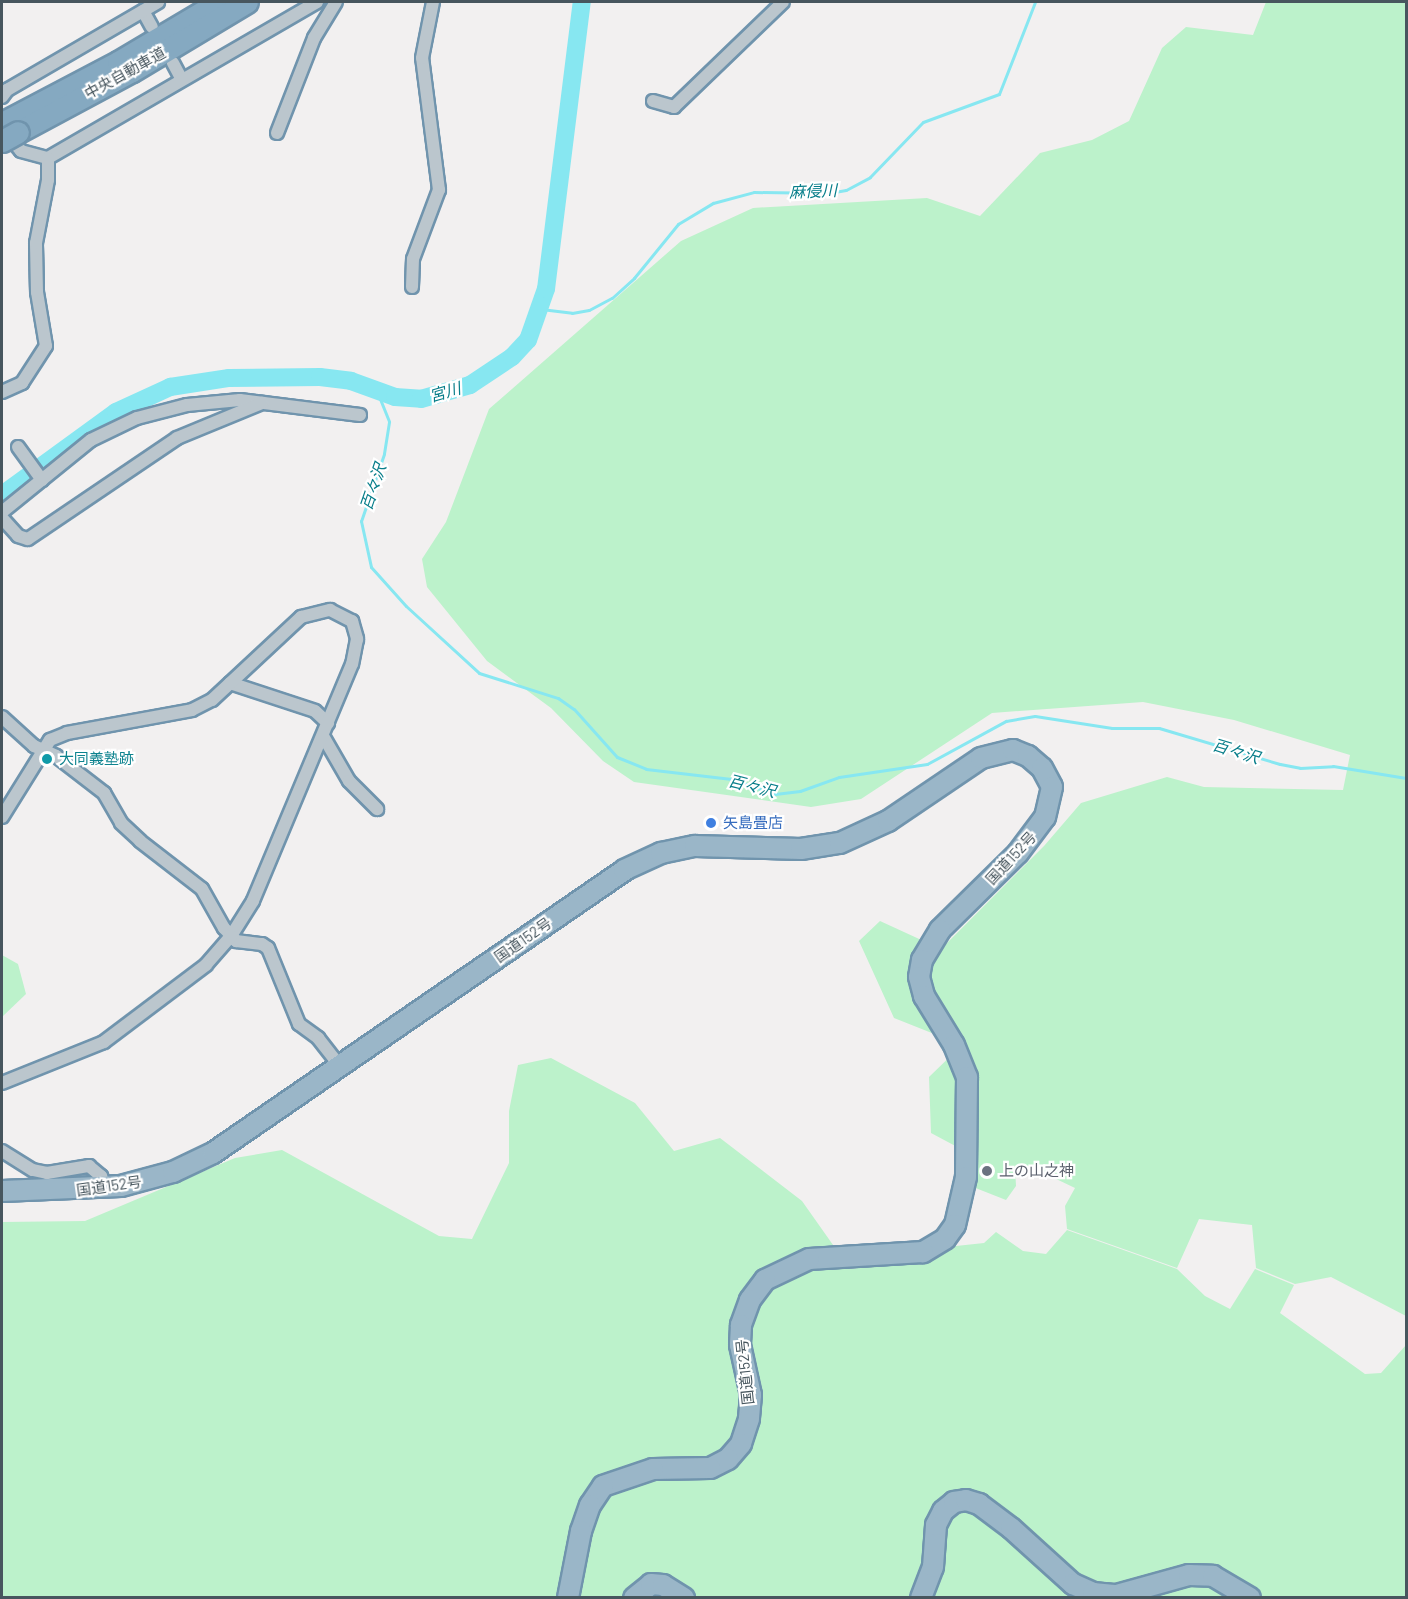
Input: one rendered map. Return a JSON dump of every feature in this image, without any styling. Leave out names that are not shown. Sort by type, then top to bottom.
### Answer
[{"type":"highway","name":"中央自動車道","points":[[7,128],[219,2]]},
{"type":"highway","name":"中央自動車道","points":[[7,128],[132,71],[247,2]]},
{"type":"highway","name":"国道152号","points":[[2,1191],[105,1188],[158,1177],[213,1153],[616,875],[660,853],[704,845],[801,849],[840,843],[888,821],[960,771],[995,752],[1013,750],[1028,756],[1047,776],[1051,802],[1035,834],[940,930],[922,960],[919,977],[924,996],[954,1045],[967,1077],[966,1177],[955,1225],[945,1239],[922,1251],[808,1259],[765,1280],[750,1300],[741,1325],[740,1345],[751,1395],[749,1419],[741,1444],[728,1460],[710,1468],[653,1469],[603,1486],[590,1505],[581,1532],[567,1598]]},
{"type":"highway","points":[[921,1598],[933,1567],[936,1525],[943,1511],[954,1502],[966,1500],[979,1504],[1011,1528],[1073,1584],[1093,1593],[1117,1595],[1189,1575],[1213,1576],[1250,1598]]},
{"type":"highway","points":[[634,1598],[651,1584],[663,1585],[684,1598]]},
{"type":"street","points":[[2,97],[6,90],[158,2]]},
{"type":"street","points":[[7,128],[21,151],[48,158],[181,78],[317,2]]},
{"type":"street","points":[[277,133],[314,38],[336,2]]},
{"type":"street","points":[[412,287],[414,259],[439,190],[422,58],[433,2]]},
{"type":"street","points":[[653,101],[674,107],[783,2]]},
{"type":"street","points":[[143,11],[152,27]]},
{"type":"street","points":[[173,63],[181,78]]},
{"type":"street","points":[[2,392],[22,383],[46,346],[37,292],[36,243],[48,180],[48,158]]},
{"type":"street","points":[[2,512],[41,478],[91,440],[137,418],[187,405],[240,400],[360,415]]},
{"type":"street","points":[[2,518],[18,536],[28,539],[177,438],[261,403]]},
{"type":"street","points":[[19,449],[41,478]]},
{"type":"street","points":[[2,817],[41,750],[50,740],[67,733],[192,710],[212,700],[301,617],[317,610],[337,611],[352,621],[356,651],[323,736],[253,901],[231,936],[206,965],[104,1042],[2,1083]]},
{"type":"street","points":[[230,682],[315,711],[328,723]]},
{"type":"street","points":[[2,717],[41,750],[56,756],[104,793],[121,823],[140,842],[202,889],[231,936],[242,945],[262,944],[267,948],[299,1024],[318,1038],[340,1066]]},
{"type":"street","points":[[323,736],[349,781],[377,810]]},
{"type":"street","points":[[2,1151],[33,1170],[47,1173],[89,1166],[100,1176],[105,1188]]},
{"type":"green space","points":[[1266,2],[1406,2],[1406,1316],[1331,1277],[1295,1284],[1256,1268],[1252,1225],[1199,1219],[1177,1268],[1067,1229],[1065,1206],[1075,1188],[1029,1166],[1015,1166],[1016,1186],[1006,1200],[973,1187],[976,1157],[931,1133],[929,1077],[962,1045],[894,1018],[859,941],[880,921],[941,949],[1044,846],[1081,803],[1167,777],[1204,787],[1343,790],[1350,755],[1234,720],[1143,702],[992,713],[861,799],[811,807],[634,782],[603,761],[551,708],[487,661],[427,587],[422,559],[446,522],[489,409],[681,241],[753,208],[927,198],[980,216],[1040,153],[1092,140],[1129,121],[1162,48],[1186,27],[1253,35]]},
{"type":"green space","points":[[2,955],[18,964],[26,994],[2,1017]]},
{"type":"green space","points":[[551,1058],[635,1103],[674,1151],[720,1138],[802,1201],[850,1269],[936,1258],[956,1246],[984,1243],[996,1232],[1023,1251],[1046,1254],[1067,1230],[1177,1269],[1205,1296],[1230,1309],[1255,1269],[1294,1285],[1280,1313],[1365,1374],[1381,1373],[1406,1345],[1406,1597],[2,1597],[2,1222],[85,1221],[235,1158],[282,1150],[439,1236],[472,1239],[509,1163],[509,1111],[518,1065]]},
{"type":"waterway","name":"宮川","points":[[2,495],[116,412],[170,387],[229,378],[320,377],[351,381],[395,397],[421,399],[470,385],[512,357],[528,340],[546,289],[582,2]]},
{"type":"waterway","name":"麻侵川","points":[[541,309],[572,313],[589,310],[612,298],[634,278],[678,224],[713,203],[754,192],[829,193],[846,190],[870,177],[923,122],[999,94],[1035,2]]},
{"type":"waterway","name":"百々沢","points":[[376,389],[389,422],[384,454],[361,521],[371,567],[406,606],[479,673],[558,698],[574,709],[617,757],[646,769],[731,779],[775,794],[800,791],[839,777],[927,764],[1006,721],[1035,716],[1112,728],[1159,728],[1280,764],[1300,768],[1333,766],[1406,778]]},
{"type":"place","name":"大同義塾跡","points":[[47,759]]},
{"type":"place","name":"矢島畳店","points":[[711,823]]},
{"type":"place","name":"上の山之神","points":[[987,1171]]}]
